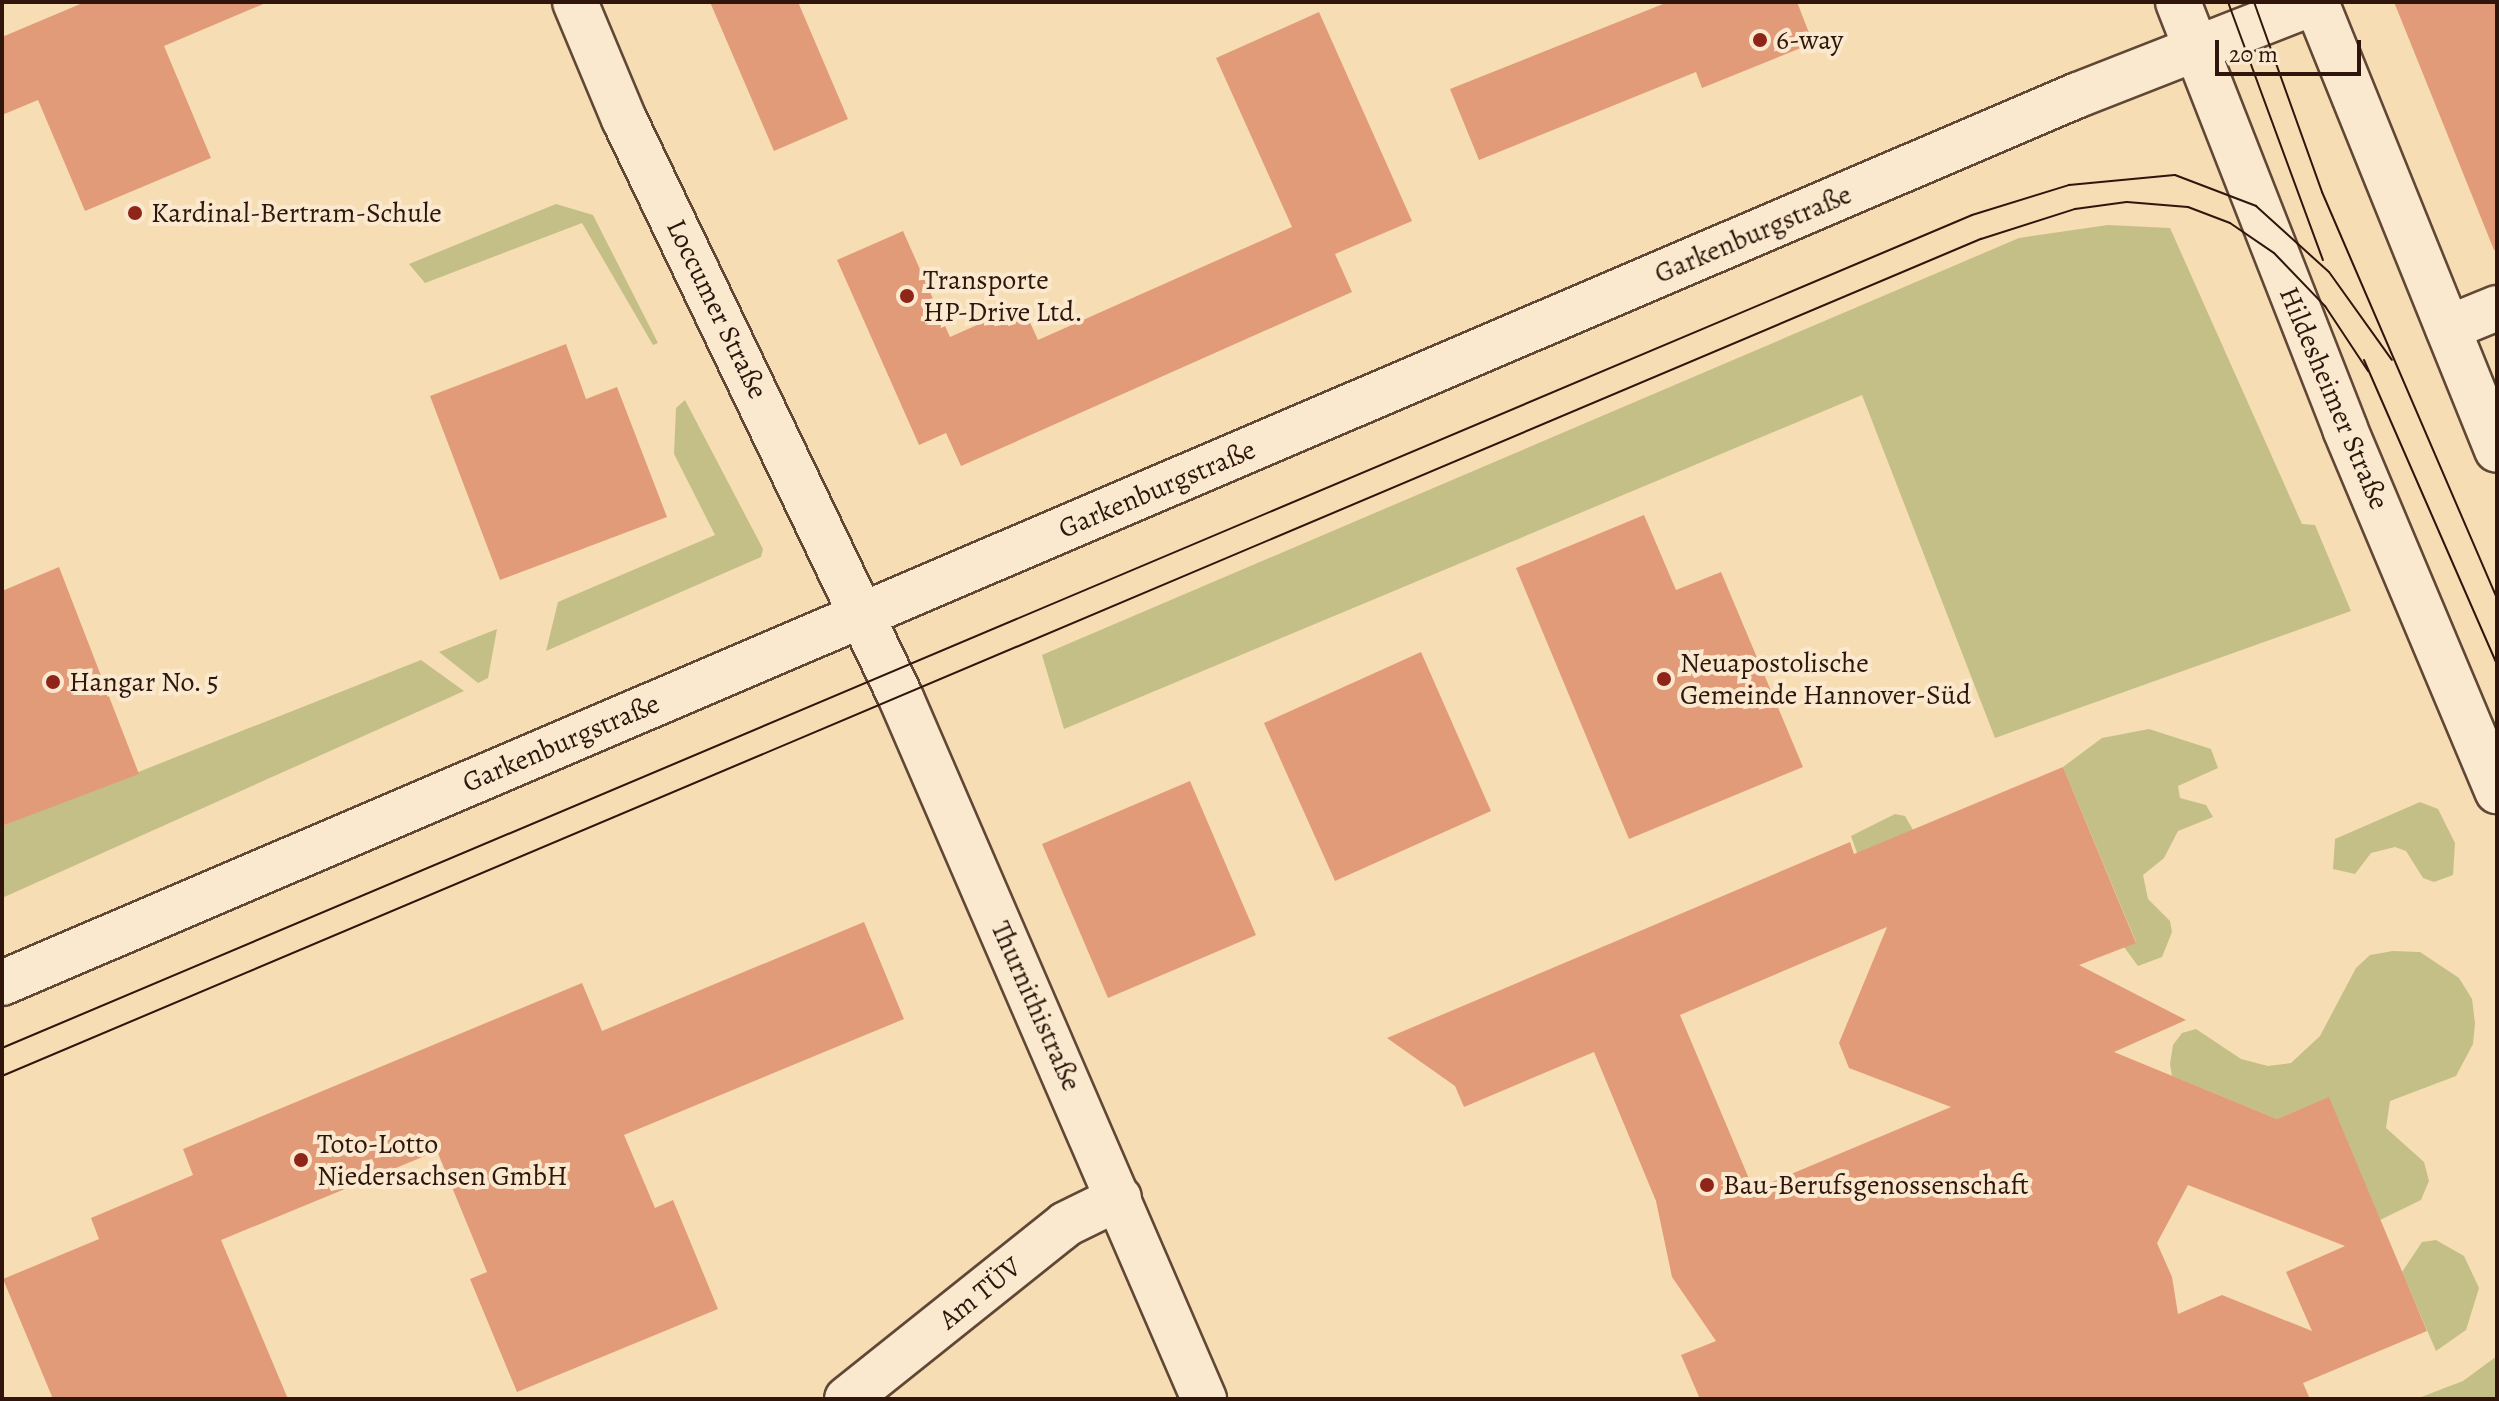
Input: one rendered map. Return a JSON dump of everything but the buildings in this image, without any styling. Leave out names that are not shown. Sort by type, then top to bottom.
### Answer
[{"type":"main road","name":"Loccumer Straße","points":[[575,2],[624,119],[863,615]]},
{"type":"main road","name":"Hildesheimer Straße","points":[[2178,2],[2193,50],[2497,791]]},
{"type":"main road","name":"Garkenburgstraße","points":[[2,983],[2193,50],[2315,2]]},
{"type":"main road","points":[[2315,2],[2497,450]]},
{"type":"main road","points":[[2448,328],[2497,308]]},
{"type":"main road","name":"Thurnithistraße","points":[[863,615],[1204,1399]]},
{"type":"main road","name":"Am TÜV","points":[[847,1399],[1066,1224],[1119,1198]]},
{"type":"shaded area","points":[[556,204],[593,215],[658,343],[653,345],[582,223],[425,283],[409,264]]},
{"type":"shaded area","points":[[2108,225],[2170,228],[2302,524],[2315,525],[2351,611],[1995,738],[1862,395],[1064,729],[1042,655],[2019,238]]},
{"type":"shaded area","points":[[685,400],[763,549],[761,557],[546,651],[558,602],[715,535],[674,454],[676,408]]},
{"type":"shaded area","points":[[497,629],[488,678],[478,683],[439,652]]},
{"type":"shaded area","points":[[421,660],[464,691],[2,898],[2,826]]},
{"type":"shaded area","points":[[2149,729],[2211,749],[2218,768],[2178,786],[2180,798],[2206,805],[2213,817],[2178,831],[2164,858],[2143,875],[2148,899],[2170,921],[2172,932],[2162,957],[2138,966],[2124,947],[2136,942],[2063,767],[2102,738]]},
{"type":"shaded area","points":[[2420,802],[2438,809],[2455,843],[2453,875],[2434,882],[2423,878],[2406,851],[2395,847],[2371,853],[2355,874],[2333,869],[2335,839]]},
{"type":"shaded area","points":[[1895,814],[1905,816],[1913,830],[1873,898],[1851,836]]},
{"type":"shaded area","points":[[2393,951],[2420,952],[2459,978],[2472,999],[2475,1023],[2473,1044],[2456,1076],[2390,1101],[2386,1128],[2424,1162],[2429,1181],[2421,1200],[2380,1220],[2329,1098],[2277,1119],[2172,1076],[2170,1064],[2173,1045],[2182,1033],[2196,1029],[2241,1059],[2268,1066],[2291,1063],[2320,1036],[2356,968],[2370,955]]},
{"type":"shaded area","points":[[2436,1240],[2464,1256],[2479,1288],[2466,1330],[2436,1351],[2402,1272],[2422,1242]]},
{"type":"shaded area","points":[[2497,1356],[2497,1399],[2416,1399],[2463,1381]]},
{"type":"tram line","points":[[2228,2],[2323,260]]},
{"type":"tram line","points":[[2254,2],[2322,192],[2497,599]]},
{"type":"tram line","points":[[2,1048],[1972,215],[2069,185],[2175,175],[2256,206],[2329,272],[2392,360]]},
{"type":"tram line","points":[[2,1076],[1981,239],[2075,209],[2127,202],[2188,207],[2230,223],[2274,253],[2325,306],[2368,371]]},
{"type":"tram line","points":[[2364,360],[2497,664]]},
{"type":"place","name":"6-way","points":[[1760,40]]},
{"type":"place","name":"Kardinal-Bertram-Schule","points":[[135,213]]},
{"type":"place","name":"Transporte HP-Drive Ltd.","points":[[907,296]]},
{"type":"place","name":"Neuapostolische Gemeinde Hannover-Süd","points":[[1664,679]]},
{"type":"place","name":"Hangar No. 5","points":[[53,682]]},
{"type":"place","name":"Toto-Lotto Niedersachsen GmbH","points":[[301,1160]]},
{"type":"place","name":"Bau-Berufsgenossenschaft","points":[[1707,1185]]}]
